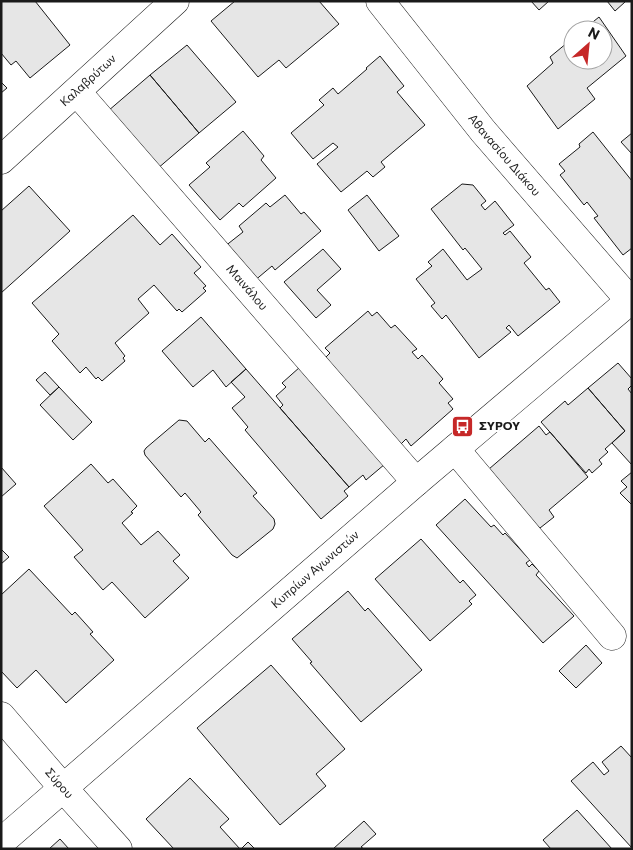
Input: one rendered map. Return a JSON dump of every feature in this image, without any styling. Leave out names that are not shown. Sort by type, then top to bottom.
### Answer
[{"type":"street","name":"Καλαβρύτων","points":[[1,160],[175,1]]},
{"type":"street","name":"Αθανασίου Διάκου","points":[[380,1],[483,131],[631,301]]},
{"type":"street","name":"Μαινάλου","points":[[77,92],[416,482]]},
{"type":"street","name":"Κυπρίων Αγωνιστών","points":[[1,842],[416,482],[631,301]]},
{"type":"street","points":[[455,449],[612,636]]},
{"type":"street","name":"Σύρου","points":[[1,716],[118,849]]},
{"type":"building","points":[[1,1],[35,1],[70,45],[30,78],[16,61],[11,65],[1,53]]},
{"type":"building","points":[[235,1],[319,1],[339,24],[286,68],[279,60],[258,77],[211,21]]},
{"type":"building","points":[[531,1],[549,1],[539,10]]},
{"type":"building","points":[[607,1],[624,1],[625,2],[615,11]]},
{"type":"building","points":[[613,37],[626,56],[613,67]]},
{"type":"building","points":[[187,45],[236,102],[199,133],[150,75]]},
{"type":"building","points":[[563,46],[563,70],[609,70],[587,88],[595,99],[558,129],[527,86],[553,63],[550,57]]},
{"type":"building","points":[[380,56],[404,86],[397,92],[425,125],[381,162],[385,167],[373,177],[367,171],[341,192],[317,164],[338,147],[333,143],[313,159],[291,133],[324,105],[319,100],[333,88],[338,94]]},
{"type":"building","points":[[150,75],[199,133],[157,169],[108,111]]},
{"type":"building","points":[[1,82],[7,88],[1,93]]},
{"type":"building","points":[[243,131],[264,156],[261,160],[276,178],[243,207],[239,203],[220,220],[189,185],[210,167],[206,163]]},
{"type":"building","points":[[593,132],[632,181],[632,248],[623,255],[594,218],[598,216],[587,202],[584,205],[560,175],[565,171],[559,164],[580,147],[579,144]]},
{"type":"building","points":[[632,133],[632,154],[621,142]]},
{"type":"building","points":[[462,184],[473,185],[486,201],[481,205],[485,210],[495,201],[514,225],[503,233],[505,235],[510,231],[531,257],[524,263],[546,290],[549,288],[560,302],[518,336],[509,325],[506,328],[511,332],[479,358],[446,315],[442,319],[431,306],[435,303],[416,279],[432,266],[428,262],[443,249],[467,280],[482,269],[465,248],[463,250],[431,209]]},
{"type":"building","points":[[29,186],[70,231],[1,293],[1,211]]},
{"type":"building","points":[[285,195],[301,214],[304,212],[321,231],[275,270],[272,266],[253,282],[224,247],[243,232],[239,226],[266,203],[270,207]]},
{"type":"building","points":[[367,195],[399,236],[379,251],[348,210]]},
{"type":"building","points":[[133,215],[160,245],[172,234],[201,267],[194,273],[206,286],[203,288],[206,291],[182,312],[179,309],[177,311],[154,285],[138,299],[149,313],[115,343],[125,356],[123,358],[125,361],[102,381],[98,377],[96,379],[86,367],[80,373],[52,341],[59,334],[32,303]]},
{"type":"building","points":[[323,249],[341,269],[317,290],[331,305],[316,318],[284,282]]},
{"type":"building","points":[[368,311],[372,316],[377,312],[391,328],[395,325],[417,349],[412,352],[418,359],[422,355],[443,379],[439,383],[453,399],[448,403],[453,409],[411,446],[406,439],[401,444],[325,358],[330,353],[325,348]]},
{"type":"building","points":[[201,317],[246,369],[226,387],[213,370],[193,387],[162,351]]},
{"type":"building","points":[[618,363],[632,379],[632,385],[628,389],[632,394],[632,465],[612,443],[625,431],[588,388]]},
{"type":"building","points":[[300,367],[385,464],[366,480],[363,475],[349,487],[280,408],[283,405],[276,396],[286,387],[282,383]]},
{"type":"building","points":[[246,369],[349,487],[344,491],[348,496],[321,519],[245,430],[248,427],[232,408],[245,397],[231,382]]},
{"type":"building","points":[[45,372],[59,387],[50,395],[36,380]]},
{"type":"building","points":[[59,387],[92,422],[73,440],[40,405]]},
{"type":"building","points":[[588,388],[625,431],[605,449],[608,452],[599,460],[602,464],[592,473],[589,469],[586,473],[541,422],[565,401],[568,405]]},
{"type":"building","points":[[179,420],[187,421],[205,442],[209,438],[257,493],[253,496],[274,519],[273,529],[237,558],[232,555],[198,515],[201,512],[185,493],[181,497],[145,455],[144,451],[146,448]]},
{"type":"building","points":[[539,426],[546,435],[550,432],[588,477],[549,510],[554,517],[540,528],[534,522],[531,525],[518,509],[521,506],[489,469]]},
{"type":"building","points":[[91,464],[108,483],[113,479],[137,506],[131,512],[133,513],[122,523],[141,545],[158,531],[180,555],[173,561],[189,578],[145,618],[112,582],[103,590],[74,557],[83,550],[44,506]]},
{"type":"building","points":[[1,467],[16,484],[1,497]]},
{"type":"building","points":[[632,472],[632,505],[620,493],[627,487],[621,481]]},
{"type":"building","points":[[465,499],[491,527],[494,525],[503,535],[505,533],[530,560],[526,563],[529,567],[532,564],[539,571],[536,575],[574,616],[543,643],[436,525]]},
{"type":"building","points":[[421,539],[460,583],[463,580],[476,595],[469,601],[472,604],[430,641],[375,579]]},
{"type":"building","points":[[1,549],[9,557],[1,564]]},
{"type":"building","points":[[29,569],[72,615],[75,612],[93,632],[90,634],[114,660],[66,703],[36,670],[17,688],[1,671],[1,595]]},
{"type":"building","points":[[348,591],[365,611],[368,608],[422,670],[361,722],[310,663],[312,662],[292,639]]},
{"type":"building","points":[[586,645],[602,663],[576,688],[559,671]]},
{"type":"building","points":[[271,665],[345,749],[316,774],[326,786],[280,825],[197,728]]},
{"type":"building","points":[[621,746],[632,758],[632,848],[571,781],[593,762],[604,775],[609,771],[602,762]]},
{"type":"building","points":[[190,778],[229,819],[220,827],[240,849],[174,849],[146,819]]},
{"type":"building","points":[[577,810],[612,849],[551,849],[543,840]]},
{"type":"building","points":[[364,821],[376,834],[361,847],[364,849],[333,849]]},
{"type":"building","points":[[60,839],[69,849],[49,849]]},
{"type":"building","points":[[248,842],[255,849],[241,849]]},
{"type":"place","name":"ΣΥΡΟΥ","points":[[463,426]]}]
